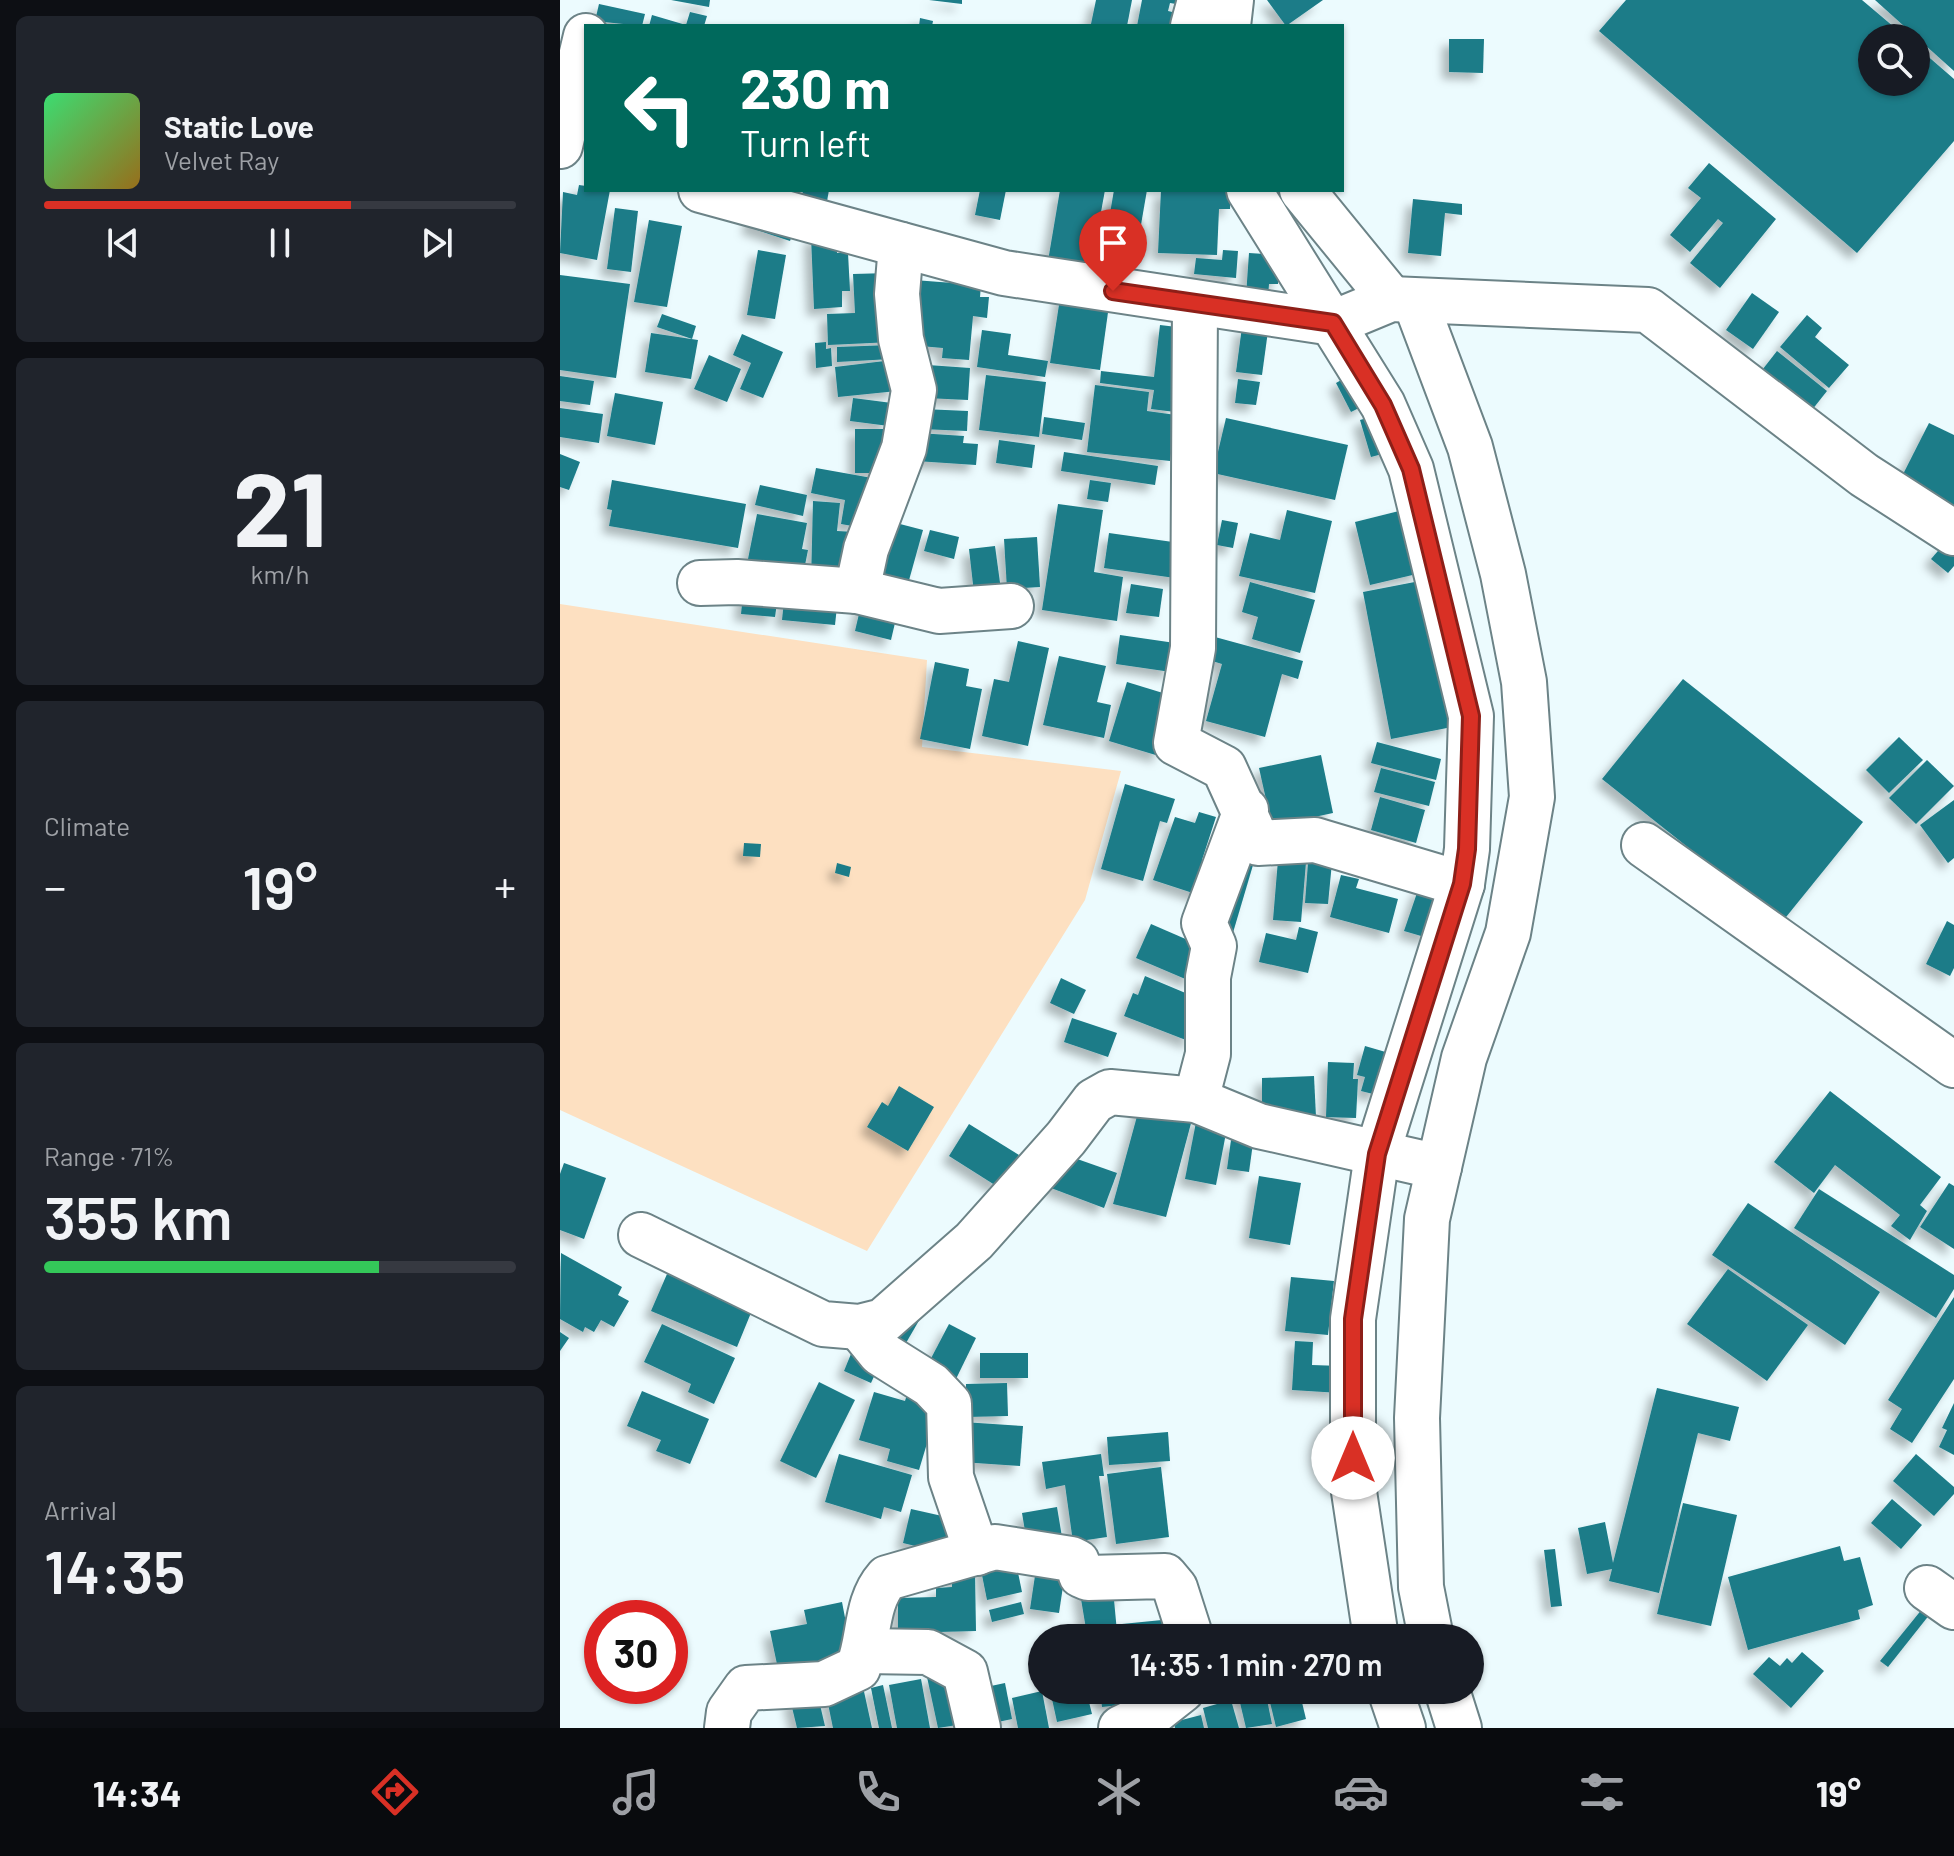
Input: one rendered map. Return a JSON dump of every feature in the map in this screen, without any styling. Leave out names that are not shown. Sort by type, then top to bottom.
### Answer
[{"type":"street","points":[[588,24],[594,0]]},
{"type":"street","points":[[1194,24],[1200,0]]},
{"type":"street","points":[[1228,24],[1231,0]]},
{"type":"street","points":[[584,45],[560,148],[584,157]]},
{"type":"street","points":[[708,192],[1004,273],[1195,304],[1373,309],[1648,310],[1864,475],[1954,533]]},
{"type":"street","points":[[1251,192],[1373,309],[1383,405],[1411,469],[1471,716],[1467,849],[1408,1160],[1353,1319],[1353,1485],[1374,1624]]},
{"type":"street","points":[[1303,192],[1373,309],[1470,447],[1503,574],[1524,682],[1532,797],[1508,933],[1464,1058],[1408,1160],[1427,1219],[1417,1418],[1421,1587],[1428,1624]]},
{"type":"street","points":[[857,591],[866,549],[904,448],[914,390],[901,339],[897,294],[901,245]]},
{"type":"street","points":[[1195,304],[1193,648],[1176,743],[1224,768],[1246,810],[1258,843],[1315,840],[1462,884]]},
{"type":"street","points":[[700,583],[737,582],[857,591],[939,611],[1011,606]]},
{"type":"street","points":[[1196,1100],[1208,1054],[1208,977],[1214,946],[1204,923],[1246,810]]},
{"type":"street","points":[[1644,845],[1954,1065]]},
{"type":"street","points":[[641,1235],[823,1324],[859,1327],[883,1321],[974,1241],[1101,1095],[1110,1092],[1196,1100],[1259,1126],[1408,1160]]},
{"type":"street","points":[[859,1327],[880,1353],[931,1385],[949,1404],[951,1477],[977,1553]]},
{"type":"street","points":[[727,1728],[729,1712],[746,1688],[824,1684],[858,1668],[865,1651],[874,1592],[887,1578],[995,1547],[1071,1559],[1077,1562],[1081,1575],[1088,1578],[1165,1576],[1175,1588],[1187,1624]]},
{"type":"street","points":[[865,1651],[928,1652],[965,1672],[978,1728]]},
{"type":"street","points":[[1121,1728],[1164,1704]]},
{"type":"street","points":[[1395,1704],[1403,1728]]},
{"type":"street","points":[[1451,1704],[1459,1728]]},
{"type":"shaded area","points":[[560,604],[927,660],[922,747],[1121,771],[1085,900],[867,1251],[560,1110]]},
{"type":"building","points":[[671,0],[710,0],[709,7]]},
{"type":"building","points":[[929,0],[962,0],[962,4]]},
{"type":"building","points":[[1096,0],[1132,0],[1127,24],[1091,24]]},
{"type":"building","points":[[1142,0],[1183,0],[1182,5],[1170,3],[1168,11],[1181,14],[1179,24],[1137,24]]},
{"type":"building","points":[[1267,0],[1323,0],[1289,24],[1285,24]]},
{"type":"building","points":[[1626,0],[1862,0],[1890,24],[1858,24],[1858,96],[1930,96],[1930,58],[1954,79],[1954,141],[1857,253],[1599,31]]},
{"type":"building","points":[[1875,0],[1954,0],[1954,71],[1930,49],[1930,24],[1902,24]]},
{"type":"building","points":[[599,4],[645,14],[642,24],[595,21]]},
{"type":"building","points":[[690,12],[707,16],[705,24],[686,24]]},
{"type":"building","points":[[652,15],[683,24],[650,24]]},
{"type":"building","points":[[920,18],[933,21],[932,24],[919,24]]},
{"type":"building","points":[[1449,39],[1484,39],[1483,73],[1449,72]]},
{"type":"building","points":[[1709,163],[1776,219],[1720,288],[1690,263],[1723,223],[1718,219],[1690,252],[1670,235],[1701,198],[1688,188]]},
{"type":"building","points":[[579,185],[584,186],[584,192],[610,192],[597,260],[560,253],[563,192],[577,195]]},
{"type":"building","points":[[803,192],[829,192],[826,207],[801,203]]},
{"type":"building","points":[[980,192],[1006,192],[1000,220],[975,215]]},
{"type":"building","points":[[1060,192],[1105,192],[1091,267],[1048,261]]},
{"type":"building","points":[[1114,192],[1147,192],[1138,242],[1106,237]]},
{"type":"building","points":[[1161,192],[1231,192],[1230,209],[1219,209],[1217,255],[1158,253]]},
{"type":"building","points":[[1413,199],[1462,204],[1462,215],[1445,213],[1441,256],[1408,253]]},
{"type":"building","points":[[615,208],[638,211],[631,272],[607,269]]},
{"type":"building","points":[[754,210],[796,224],[790,241],[748,227]]},
{"type":"building","points":[[649,220],[682,226],[667,307],[634,302]]},
{"type":"building","points":[[836,235],[837,253],[848,253],[850,291],[842,291],[842,307],[814,309],[811,236]]},
{"type":"building","points":[[758,250],[786,255],[775,319],[747,315]]},
{"type":"building","points":[[1223,250],[1238,251],[1236,278],[1194,274],[1196,258],[1222,260]]},
{"type":"building","points":[[1249,253],[1280,255],[1278,284],[1269,284],[1268,297],[1246,296]]},
{"type":"building","points":[[955,270],[982,272],[980,297],[989,297],[987,318],[973,316],[969,360],[942,358],[943,348],[909,345],[914,280],[953,283]]},
{"type":"building","points":[[889,273],[892,342],[828,345],[827,314],[855,313],[853,274]]},
{"type":"building","points":[[560,275],[630,284],[616,378],[560,370]]},
{"type":"building","points":[[1061,292],[1110,298],[1100,370],[1050,363]]},
{"type":"building","points":[[1752,293],[1779,312],[1753,349],[1726,330]]},
{"type":"building","points":[[662,314],[696,326],[692,339],[657,327]]},
{"type":"building","points":[[1807,315],[1822,328],[1815,337],[1849,365],[1829,388],[1780,347]]},
{"type":"building","points":[[1160,325],[1185,328],[1175,412],[1151,409],[1154,390],[1100,383],[1101,371],[1154,377]]},
{"type":"building","points":[[1242,327],[1268,331],[1262,375],[1236,372]]},
{"type":"building","points":[[982,330],[1011,334],[1008,355],[1048,361],[1045,377],[977,367]]},
{"type":"building","points":[[651,333],[698,340],[691,379],[645,372]]},
{"type":"building","points":[[742,334],[783,352],[763,398],[740,389],[751,363],[733,355]]},
{"type":"building","points":[[826,342],[826,349],[831,348],[832,366],[816,368],[815,343]]},
{"type":"building","points":[[891,345],[891,359],[837,362],[837,347]]},
{"type":"building","points":[[1777,351],[1827,391],[1808,415],[1759,374]]},
{"type":"building","points":[[709,355],[741,369],[727,402],[694,389]]},
{"type":"building","points":[[893,360],[897,391],[838,397],[835,367]]},
{"type":"building","points":[[928,365],[970,368],[968,400],[926,398]]},
{"type":"building","points":[[1352,374],[1367,404],[1351,412],[1336,383]]},
{"type":"building","points":[[986,375],[1046,382],[1039,437],[979,430]]},
{"type":"building","points":[[560,376],[594,381],[590,405],[560,401]]},
{"type":"building","points":[[1238,379],[1260,382],[1256,405],[1235,403]]},
{"type":"building","points":[[1095,385],[1149,392],[1147,411],[1176,415],[1170,461],[1087,452]]},
{"type":"building","points":[[615,393],[663,402],[655,445],[607,436]]},
{"type":"building","points":[[853,398],[892,403],[889,426],[850,421]]},
{"type":"building","points":[[560,408],[603,414],[599,443],[560,437]]},
{"type":"building","points":[[923,409],[968,411],[967,431],[922,429]]},
{"type":"building","points":[[1381,414],[1393,451],[1371,457],[1360,420]]},
{"type":"building","points":[[1044,417],[1085,423],[1082,440],[1042,434]]},
{"type":"building","points":[[1226,418],[1348,445],[1335,500],[1213,473]]},
{"type":"building","points":[[1929,423],[1954,435],[1954,519],[1895,490]]},
{"type":"building","points":[[855,429],[893,429],[886,473],[855,473]]},
{"type":"building","points":[[918,433],[964,436],[963,443],[978,444],[976,465],[916,461]]},
{"type":"building","points":[[999,440],[1035,445],[1032,468],[996,463]]},
{"type":"building","points":[[1064,452],[1158,466],[1155,485],[1061,471]]},
{"type":"building","points":[[560,454],[580,462],[569,490],[560,487]]},
{"type":"building","points":[[816,468],[872,478],[858,527],[841,524],[845,500],[811,493]]},
{"type":"building","points":[[612,480],[746,504],[738,548],[609,526],[612,510],[607,509]]},
{"type":"building","points":[[1090,480],[1111,483],[1108,502],[1087,499]]},
{"type":"building","points":[[760,485],[807,495],[803,516],[755,505]]},
{"type":"building","points":[[813,501],[840,503],[837,531],[855,532],[851,586],[811,583]]},
{"type":"building","points":[[1058,504],[1103,510],[1094,572],[1123,577],[1117,621],[1042,610]]},
{"type":"building","points":[[1407,509],[1421,573],[1370,585],[1355,522]]},
{"type":"building","points":[[1287,510],[1332,521],[1315,593],[1239,576],[1250,533],[1280,540]]},
{"type":"building","points":[[757,514],[807,523],[802,549],[808,550],[801,585],[745,574]]},
{"type":"building","points":[[881,519],[923,530],[906,591],[864,580]]},
{"type":"building","points":[[1222,520],[1238,523],[1233,548],[1217,545]]},
{"type":"building","points":[[930,530],[959,537],[954,559],[924,551]]},
{"type":"building","points":[[1109,533],[1187,544],[1182,579],[1104,568]]},
{"type":"building","points":[[1037,537],[1040,587],[1007,589],[1004,539]]},
{"type":"building","points":[[1944,544],[1954,552],[1954,566],[1948,573],[1931,559]]},
{"type":"building","points":[[995,546],[1001,590],[974,593],[969,549]]},
{"type":"building","points":[[1425,580],[1452,727],[1391,739],[1363,592]]},
{"type":"building","points":[[1250,582],[1315,600],[1300,653],[1252,639],[1258,617],[1242,612]]},
{"type":"building","points":[[1131,584],[1163,589],[1159,617],[1126,613]]},
{"type":"building","points":[[744,585],[779,589],[775,617],[741,614]]},
{"type":"building","points":[[785,591],[838,597],[835,625],[782,620]]},
{"type":"building","points":[[862,601],[898,610],[891,640],[855,631]]},
{"type":"building","points":[[1120,635],[1175,643],[1171,672],[1116,664]]},
{"type":"building","points":[[1215,637],[1303,661],[1298,679],[1282,674],[1265,737],[1206,721],[1222,664],[1209,660]]},
{"type":"building","points":[[1018,641],[1049,648],[1028,746],[982,736],[994,679],[1009,682]]},
{"type":"building","points":[[1059,656],[1106,666],[1097,702],[1111,705],[1104,738],[1043,725]]},
{"type":"building","points":[[935,662],[969,669],[966,686],[982,689],[970,749],[920,739]]},
{"type":"building","points":[[1683,679],[1863,822],[1782,922],[1602,779]]},
{"type":"building","points":[[1127,682],[1176,697],[1159,756],[1109,741]]},
{"type":"building","points":[[1899,737],[1923,760],[1889,793],[1866,770]]},
{"type":"building","points":[[1377,742],[1441,759],[1436,780],[1371,763]]},
{"type":"building","points":[[1321,755],[1333,813],[1272,826],[1259,768]]},
{"type":"building","points":[[1927,760],[1954,786],[1916,824],[1889,798]]},
{"type":"building","points":[[1381,768],[1435,782],[1429,806],[1374,792]]},
{"type":"building","points":[[1125,784],[1175,799],[1167,823],[1160,821],[1143,881],[1101,869]]},
{"type":"building","points":[[1380,797],[1425,810],[1416,843],[1371,830]]},
{"type":"building","points":[[1954,800],[1954,858],[1948,863],[1920,825]]},
{"type":"building","points":[[1199,812],[1216,817],[1202,860],[1215,864],[1205,897],[1153,880],[1175,817],[1195,823]]},
{"type":"building","points":[[744,843],[761,844],[760,857],[743,856]]},
{"type":"building","points":[[1231,848],[1256,855],[1232,936],[1207,929]]},
{"type":"building","points":[[1309,850],[1333,852],[1328,904],[1305,903]]},
{"type":"building","points":[[1278,860],[1306,862],[1301,922],[1273,920]]},
{"type":"building","points":[[837,863],[851,867],[849,877],[835,873]]},
{"type":"building","points":[[1341,875],[1359,879],[1356,888],[1398,899],[1389,933],[1330,917]]},
{"type":"building","points":[[1419,887],[1443,895],[1428,938],[1404,931]]},
{"type":"building","points":[[1947,921],[1954,925],[1954,968],[1950,976],[1926,964]]},
{"type":"building","points":[[1151,924],[1204,947],[1190,981],[1136,958]]},
{"type":"building","points":[[1299,927],[1318,932],[1308,973],[1259,962],[1266,933],[1296,940]]},
{"type":"building","points":[[1145,976],[1195,997],[1191,1042],[1124,1016],[1133,993],[1138,995]]},
{"type":"building","points":[[1061,978],[1086,990],[1074,1014],[1050,1003]]},
{"type":"building","points":[[1072,1018],[1117,1033],[1108,1057],[1064,1042]]},
{"type":"building","points":[[1365,1046],[1389,1053],[1377,1095],[1361,1091],[1365,1077],[1357,1075]]},
{"type":"building","points":[[1328,1062],[1354,1063],[1353,1079],[1358,1079],[1356,1118],[1326,1117]]},
{"type":"building","points":[[1314,1076],[1316,1117],[1262,1119],[1262,1078]]},
{"type":"building","points":[[899,1086],[934,1107],[908,1151],[867,1127],[882,1102],[888,1106]]},
{"type":"building","points":[[1830,1091],[1941,1177],[1920,1205],[1927,1211],[1910,1240],[1891,1226],[1900,1215],[1835,1165],[1814,1193],[1774,1162]]},
{"type":"building","points":[[1142,1098],[1194,1112],[1166,1217],[1113,1204]]},
{"type":"building","points":[[1197,1117],[1228,1123],[1216,1185],[1185,1179]]},
{"type":"building","points":[[969,1124],[1019,1155],[998,1187],[949,1156]]},
{"type":"building","points":[[1231,1140],[1253,1143],[1249,1172],[1227,1169]]},
{"type":"building","points":[[1063,1154],[1117,1173],[1104,1208],[1051,1188]]},
{"type":"building","points":[[564,1163],[606,1178],[584,1239],[560,1230],[560,1174]]},
{"type":"building","points":[[1259,1176],[1301,1183],[1290,1245],[1249,1238]]},
{"type":"building","points":[[1949,1183],[1954,1186],[1954,1249],[1920,1227]]},
{"type":"building","points":[[1819,1189],[1954,1275],[1954,1289],[1936,1318],[1794,1228]]},
{"type":"building","points":[[1748,1203],[1880,1292],[1845,1345],[1712,1255]]},
{"type":"building","points":[[561,1253],[622,1287],[618,1295],[629,1301],[614,1327],[601,1320],[594,1332],[585,1327],[583,1332],[560,1319]]},
{"type":"building","points":[[1728,1269],[1808,1325],[1767,1381],[1687,1324]]},
{"type":"building","points":[[667,1274],[714,1294],[755,1303],[737,1347],[651,1311]]},
{"type":"building","points":[[1291,1277],[1334,1281],[1328,1335],[1285,1331]]},
{"type":"building","points":[[1954,1297],[1954,1379],[1912,1443],[1890,1429],[1902,1409],[1888,1400]]},
{"type":"building","points":[[924,1312],[899,1355],[882,1345]]},
{"type":"building","points":[[662,1324],[735,1358],[714,1404],[688,1392],[691,1384],[644,1362]]},
{"type":"building","points":[[949,1324],[976,1338],[955,1381],[927,1366]]},
{"type":"building","points":[[560,1332],[569,1338],[560,1351]]},
{"type":"building","points":[[1295,1341],[1313,1342],[1312,1365],[1341,1366],[1340,1393],[1292,1390]]},
{"type":"building","points":[[853,1349],[881,1361],[871,1383],[844,1371]]},
{"type":"building","points":[[980,1353],[1028,1353],[1028,1378],[980,1378]]},
{"type":"building","points":[[819,1382],[855,1400],[816,1478],[780,1461]]},
{"type":"building","points":[[1007,1383],[1008,1416],[966,1417],[966,1384]]},
{"type":"building","points":[[1657,1388],[1739,1407],[1730,1441],[1698,1433],[1659,1593],[1609,1581],[1612,1569],[1587,1574],[1578,1528],[1605,1522],[1613,1563]]},
{"type":"building","points":[[642,1391],[709,1419],[690,1464],[656,1451],[661,1440],[627,1426]]},
{"type":"building","points":[[908,1391],[940,1400],[919,1470],[887,1461],[890,1449],[859,1440],[874,1392],[905,1401]]},
{"type":"building","points":[[1954,1403],[1954,1455],[1939,1447],[1947,1430],[1942,1428]]},
{"type":"building","points":[[963,1422],[1023,1426],[1020,1466],[961,1462]]},
{"type":"building","points":[[1168,1432],[1170,1461],[1109,1465],[1107,1437]]},
{"type":"building","points":[[839,1454],[912,1475],[901,1512],[884,1507],[881,1519],[825,1502]]},
{"type":"building","points":[[1101,1454],[1104,1476],[1099,1476],[1107,1537],[1073,1542],[1065,1485],[1046,1489],[1042,1462]]},
{"type":"building","points":[[1916,1454],[1954,1487],[1954,1494],[1934,1516],[1893,1481]]},
{"type":"building","points":[[1161,1467],[1169,1537],[1116,1544],[1107,1474]]},
{"type":"building","points":[[1892,1499],[1922,1525],[1901,1549],[1871,1523]]},
{"type":"building","points":[[1683,1503],[1737,1515],[1711,1626],[1657,1614]]},
{"type":"building","points":[[1057,1507],[1062,1537],[1027,1543],[1022,1513]]},
{"type":"building","points":[[911,1509],[960,1520],[952,1555],[903,1543]]},
{"type":"building","points":[[1840,1546],[1844,1561],[1860,1557],[1873,1605],[1858,1610],[1860,1619],[1748,1650],[1728,1577]]},
{"type":"building","points":[[1555,1549],[1562,1606],[1551,1607],[1544,1550]]},
{"type":"building","points":[[1014,1553],[1022,1592],[987,1600],[979,1560]]},
{"type":"building","points":[[1036,1569],[1065,1573],[1059,1613],[1030,1609]]},
{"type":"building","points":[[952,1574],[975,1574],[976,1631],[898,1633],[898,1598],[936,1597],[936,1588],[952,1587]]},
{"type":"building","points":[[1121,1583],[1122,1600],[1114,1600],[1116,1624],[1085,1624],[1079,1587]]},
{"type":"building","points":[[842,1602],[852,1654],[778,1669],[770,1631],[807,1624],[804,1610]]},
{"type":"building","points":[[1021,1602],[1024,1614],[992,1622],[989,1610]]},
{"type":"building","points":[[1927,1603],[1934,1609],[1888,1667],[1880,1661]]},
{"type":"building","points":[[1172,1619],[1173,1624],[1122,1624]]},
{"type":"building","points":[[1802,1652],[1824,1671],[1791,1708],[1753,1674],[1769,1657],[1780,1666],[1787,1658],[1792,1663]]},
{"type":"building","points":[[948,1672],[976,1722],[938,1728],[927,1677]]},
{"type":"building","points":[[921,1679],[930,1728],[897,1728],[889,1685]]},
{"type":"building","points":[[1005,1683],[1012,1719],[979,1726],[972,1690]]},
{"type":"building","points":[[883,1685],[892,1728],[879,1728],[871,1688]]},
{"type":"building","points":[[863,1687],[872,1728],[833,1728],[826,1694]]},
{"type":"building","points":[[817,1692],[825,1726],[797,1728],[790,1699]]},
{"type":"building","points":[[1028,1694],[1028,1704],[1044,1704],[1049,1728],[1018,1728],[1012,1698]]},
{"type":"building","points":[[1053,1704],[1090,1704],[1092,1714],[1057,1722]]},
{"type":"building","points":[[1102,1704],[1128,1704],[1102,1707]]},
{"type":"building","points":[[1232,1704],[1239,1728],[1208,1728],[1203,1708]]},
{"type":"building","points":[[1240,1704],[1268,1704],[1272,1724],[1246,1728]]},
{"type":"building","points":[[1270,1704],[1302,1704],[1306,1719],[1276,1727]]},
{"type":"building","points":[[1201,1715],[1204,1728],[1175,1728],[1174,1722]]},
{"type":"route","points":[[1113,291],[1333,323],[1383,405],[1411,469],[1471,716],[1467,849],[1462,884],[1377,1154],[1353,1319],[1353,1458]]}]
